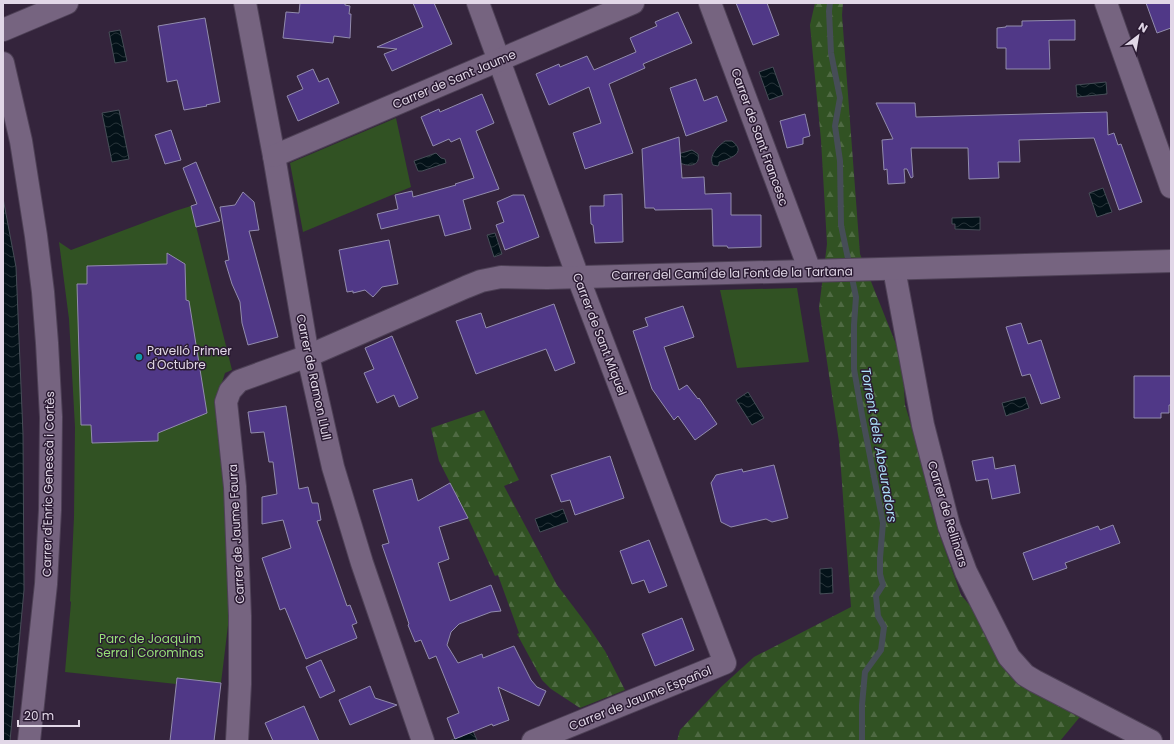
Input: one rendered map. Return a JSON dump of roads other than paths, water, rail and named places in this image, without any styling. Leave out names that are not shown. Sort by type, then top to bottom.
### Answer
[{"type":"street","points":[[3,30],[67,3]]},
{"type":"street","name":"Carrer de Ramon Llull","points":[[245,3],[274,156],[308,356],[335,474],[362,563],[423,741]]},
{"type":"street","name":"Carrer de Sant Miquel","points":[[478,3],[578,277],[725,663]]},
{"type":"street","name":"Carrer de Sant Jaume","points":[[274,156],[633,3]]},
{"type":"street","name":"Carrer de Sant Francesc","points":[[710,3],[810,271]]},
{"type":"street","points":[[1106,3],[1171,187]]},
{"type":"street","name":"Carrer d'Enric Genescà i Cortès","points":[[3,63],[21,141],[36,236],[48,343],[50,502],[46,584],[29,741]]},
{"type":"street","name":"Carrer del Camí de la Font de la Tartana","points":[[308,356],[466,287],[481,281],[501,277],[547,278],[1171,261]]},
{"type":"street","name":"Carrer de Rellinars","points":[[894,269],[923,424],[949,526],[966,572],[1009,657],[1025,675],[1030,678],[1151,741]]},
{"type":"street","name":"Carrer de Jaume Faura","points":[[237,741],[240,684],[240,616],[235,487],[226,402],[230,391],[239,381],[308,356]]},
{"type":"street","name":"Carrer de Jaume Español","points":[[532,741],[725,663]]},
{"type":"water","points":[[120,30],[127,61],[115,63],[109,32]]},
{"type":"water","points":[[773,67],[783,95],[769,100],[759,72]]},
{"type":"water","points":[[1106,82],[1107,94],[1077,97],[1076,85]]},
{"type":"water","points":[[119,110],[129,159],[112,162],[102,113]]},
{"type":"water","points":[[725,141],[732,141],[736,145],[738,152],[732,157],[719,162],[718,166],[713,165],[713,155],[717,148]]},
{"type":"water","points":[[692,150],[698,154],[698,158],[695,164],[692,165],[682,164],[671,156]]},
{"type":"water","points":[[436,153],[441,158],[445,159],[446,163],[418,171],[414,161]]},
{"type":"water","points":[[1103,188],[1112,212],[1097,217],[1089,193]]},
{"type":"water","points":[[3,198],[16,267],[23,434],[24,590],[10,741],[3,741]]},
{"type":"water","points":[[980,217],[980,230],[955,229],[955,224],[952,224],[952,218]]},
{"type":"water","points":[[495,233],[502,254],[494,257],[487,235]]},
{"type":"water","points":[[748,392],[764,418],[752,425],[736,400]]},
{"type":"water","points":[[1025,397],[1029,408],[1006,416],[1002,403]]},
{"type":"water","points":[[563,509],[568,522],[540,532],[535,519]]},
{"type":"water","points":[[832,568],[833,593],[820,594],[820,569]]},
{"type":"water","points":[[473,731],[477,740],[449,741]]},
{"type":"waterway","name":"Torrent dels Abeuradors","points":[[830,3],[831,53],[840,98],[835,126],[840,161],[841,225],[856,297],[854,325],[854,369],[883,523],[880,558],[880,574],[883,585],[876,596],[878,616],[884,627],[881,650],[865,672],[862,705],[862,741]]},
{"type":"place","name":"Pavelló Primer d'Octubre","points":[[139,357]]},
{"type":"park label","name":"Parc de Joaquim Serra i Corominas","points":[[150,645]]}]
